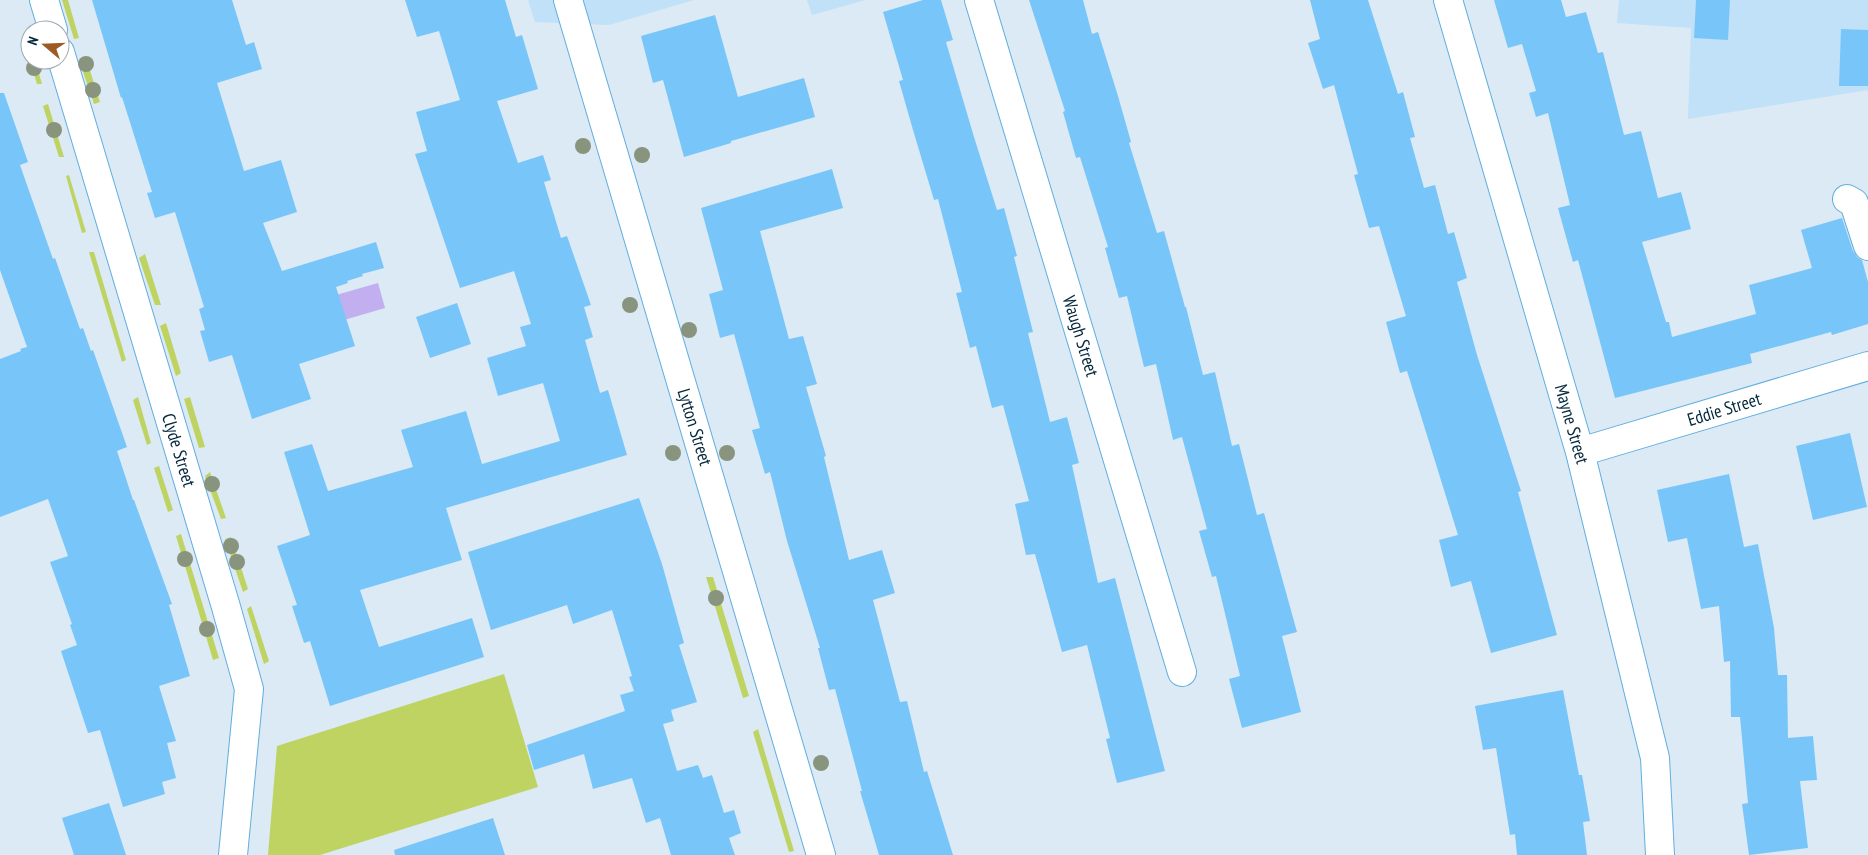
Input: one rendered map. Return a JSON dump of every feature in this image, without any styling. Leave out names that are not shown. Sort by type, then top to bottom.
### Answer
[{"type":"street","points":[[44,0],[50,20]]},
{"type":"street","name":"Lytton Street","points":[[568,0],[821,855]]},
{"type":"street","name":"Waugh Street","points":[[979,0],[1182,672]]},
{"type":"street","name":"Mayne Street","points":[[1448,0],[1580,452],[1655,758],[1660,855]]},
{"type":"street","name":"Clyde Street","points":[[65,70],[249,689],[233,855]]},
{"type":"street","points":[[1847,199],[1854,203],[1868,246]]},
{"type":"street","name":"Eddie Street","points":[[1580,452],[1868,366]]},
{"type":"shaded area","points":[[528,0],[694,0],[609,25],[535,22]]},
{"type":"shaded area","points":[[807,0],[865,0],[812,15]]},
{"type":"shaded area","points":[[1619,0],[1868,0],[1868,90],[1688,119],[1691,28],[1617,23]]},
{"type":"shaded area","points":[[378,283],[385,308],[344,320],[336,295]]},
{"type":"green space","points":[[62,0],[68,0],[79,38],[74,39],[70,20],[68,20]]},
{"type":"green space","points":[[86,58],[100,102],[94,104],[79,60]]},
{"type":"green space","points":[[33,70],[38,70],[42,84],[37,84]]},
{"type":"green space","points":[[48,104],[64,157],[59,157],[43,106]]},
{"type":"green space","points":[[69,175],[86,232],[82,233],[66,176]]},
{"type":"green space","points":[[89,252],[94,252],[126,360],[122,362]]},
{"type":"green space","points":[[145,254],[161,305],[155,305],[139,258]]},
{"type":"green space","points":[[166,323],[181,373],[176,376],[160,326]]},
{"type":"green space","points":[[138,397],[151,443],[147,445],[133,400]]},
{"type":"green space","points":[[190,397],[205,447],[199,448],[184,399]]},
{"type":"green space","points":[[159,466],[173,510],[168,512],[154,468]]},
{"type":"green space","points":[[210,472],[226,518],[221,519],[205,476]]},
{"type":"green space","points":[[181,534],[219,658],[213,660],[176,536]]},
{"type":"green space","points":[[231,537],[248,589],[243,592],[225,539]]},
{"type":"green space","points":[[706,577],[713,577],[749,696],[743,698]]},
{"type":"green space","points":[[251,606],[269,661],[264,664],[247,609]]},
{"type":"green space","points":[[504,674],[538,787],[320,855],[268,855],[277,746]]},
{"type":"green space","points":[[758,729],[794,851],[789,852],[753,732]]},
{"type":"building","points":[[92,0],[232,0],[246,45],[254,42],[262,69],[217,83],[244,171],[281,160],[297,212],[263,223],[282,271],[376,242],[384,268],[362,274],[363,276],[336,287],[355,346],[299,364],[311,399],[252,419],[232,355],[209,362],[200,331],[205,330],[199,309],[204,307],[175,212],[155,218],[147,193],[152,192],[121,98]]},
{"type":"building","points":[[405,0],[505,0],[516,37],[522,35],[538,89],[497,101],[518,163],[543,155],[551,180],[544,182],[561,238],[567,236],[591,305],[584,307],[593,337],[585,340],[600,393],[608,390],[627,455],[446,508],[462,560],[360,590],[379,647],[472,618],[484,657],[330,706],[310,641],[304,643],[292,606],[297,605],[277,546],[310,535],[284,452],[312,444],[328,491],[413,467],[401,430],[466,411],[482,464],[560,441],[543,383],[498,396],[487,358],[526,346],[520,327],[531,324],[514,271],[460,288],[415,154],[427,151],[416,112],[460,100],[439,31],[417,37]]},
{"type":"building","points":[[923,0],[941,0],[953,40],[946,42],[974,137],[997,210],[1004,208],[1017,256],[1014,257],[1033,332],[1028,333],[1050,422],[1067,417],[1079,463],[1072,465],[1098,583],[1115,578],[1165,771],[1117,783],[1106,739],[1110,738],[1087,645],[1062,652],[1035,554],[1026,555],[1015,504],[1029,501],[1003,405],[992,408],[976,346],[970,348],[956,293],[962,292],[938,199],[934,200],[913,130],[899,81],[903,80],[883,12]]},
{"type":"building","points":[[1029,0],[1083,0],[1092,34],[1098,32],[1131,142],[1129,143],[1157,233],[1164,231],[1203,375],[1215,372],[1232,446],[1239,444],[1257,515],[1264,513],[1297,632],[1282,636],[1301,712],[1242,728],[1229,679],[1240,676],[1216,576],[1212,577],[1199,531],[1207,529],[1182,437],[1173,440],[1156,364],[1144,367],[1127,296],[1119,298],[1105,248],[1108,247],[1080,157],[1076,158],[1063,112],[1065,111]]},
{"type":"building","points":[[1310,0],[1368,0],[1398,94],[1403,92],[1415,137],[1410,138],[1424,188],[1435,185],[1448,234],[1454,232],[1467,278],[1457,282],[1477,355],[1521,491],[1518,492],[1557,635],[1491,653],[1471,581],[1451,587],[1439,540],[1458,535],[1407,371],[1400,373],[1386,322],[1406,316],[1379,226],[1369,228],[1354,175],[1358,174],[1334,85],[1323,89],[1308,43],[1320,39]]},
{"type":"building","points":[[1494,0],[1561,0],[1566,17],[1586,12],[1598,53],[1603,52],[1624,135],[1641,131],[1658,198],[1681,192],[1691,229],[1642,242],[1666,322],[1669,322],[1672,337],[1756,314],[1749,285],[1812,268],[1801,230],[1842,218],[1853,251],[1862,260],[1868,282],[1868,324],[1832,335],[1831,332],[1750,354],[1752,363],[1615,398],[1578,260],[1573,262],[1558,208],[1570,205],[1548,113],[1536,117],[1529,93],[1536,91],[1522,44],[1508,48]]},
{"type":"building","points":[[1696,0],[1730,0],[1728,40],[1694,38]]},
{"type":"building","points":[[715,15],[738,97],[804,78],[815,117],[731,141],[731,143],[684,157],[663,80],[653,83],[641,36]]},
{"type":"building","points":[[1841,29],[1868,30],[1868,86],[1839,86]]},
{"type":"building","points":[[0,93],[4,93],[28,162],[20,165],[53,259],[55,258],[80,329],[83,328],[91,351],[93,350],[127,447],[117,451],[133,500],[172,604],[169,605],[190,676],[159,686],[176,741],[167,743],[176,778],[162,782],[165,794],[123,807],[100,730],[88,733],[61,651],[77,645],[70,625],[72,624],[50,562],[68,556],[48,499],[0,517],[0,359],[27,347],[0,270]]},
{"type":"building","points":[[832,169],[843,208],[760,231],[789,339],[803,336],[817,384],[806,387],[826,456],[824,457],[849,560],[882,550],[895,593],[873,600],[900,702],[907,701],[924,772],[927,771],[953,855],[879,855],[860,791],[862,791],[835,689],[829,690],[818,648],[820,648],[787,541],[770,472],[765,474],[752,430],[760,428],[734,334],[720,338],[709,294],[723,290],[701,208]]},
{"type":"building","points":[[457,303],[471,344],[430,358],[416,317]]},
{"type":"building","points":[[1850,433],[1867,507],[1813,520],[1796,446]]},
{"type":"building","points":[[1729,474],[1744,547],[1758,544],[1774,628],[1778,675],[1787,675],[1788,738],[1813,736],[1817,780],[1800,781],[1808,848],[1749,855],[1742,804],[1748,803],[1740,717],[1731,717],[1730,661],[1724,662],[1719,606],[1701,609],[1687,538],[1668,542],[1657,490]]},
{"type":"building","points":[[639,498],[662,564],[684,643],[679,645],[697,702],[671,710],[674,721],[663,724],[677,771],[698,765],[703,778],[712,775],[724,813],[734,810],[741,833],[729,838],[735,855],[671,855],[660,818],[646,823],[632,778],[593,789],[584,754],[534,770],[527,745],[625,711],[620,695],[634,691],[629,677],[632,676],[612,610],[573,624],[567,605],[491,630],[468,552]]},
{"type":"building","points":[[1563,690],[1590,821],[1583,822],[1587,855],[1517,855],[1515,834],[1510,835],[1496,748],[1483,750],[1475,706]]},
{"type":"building","points":[[109,803],[126,855],[74,855],[62,818]]},
{"type":"building","points":[[493,818],[505,855],[395,855],[394,850]]}]
